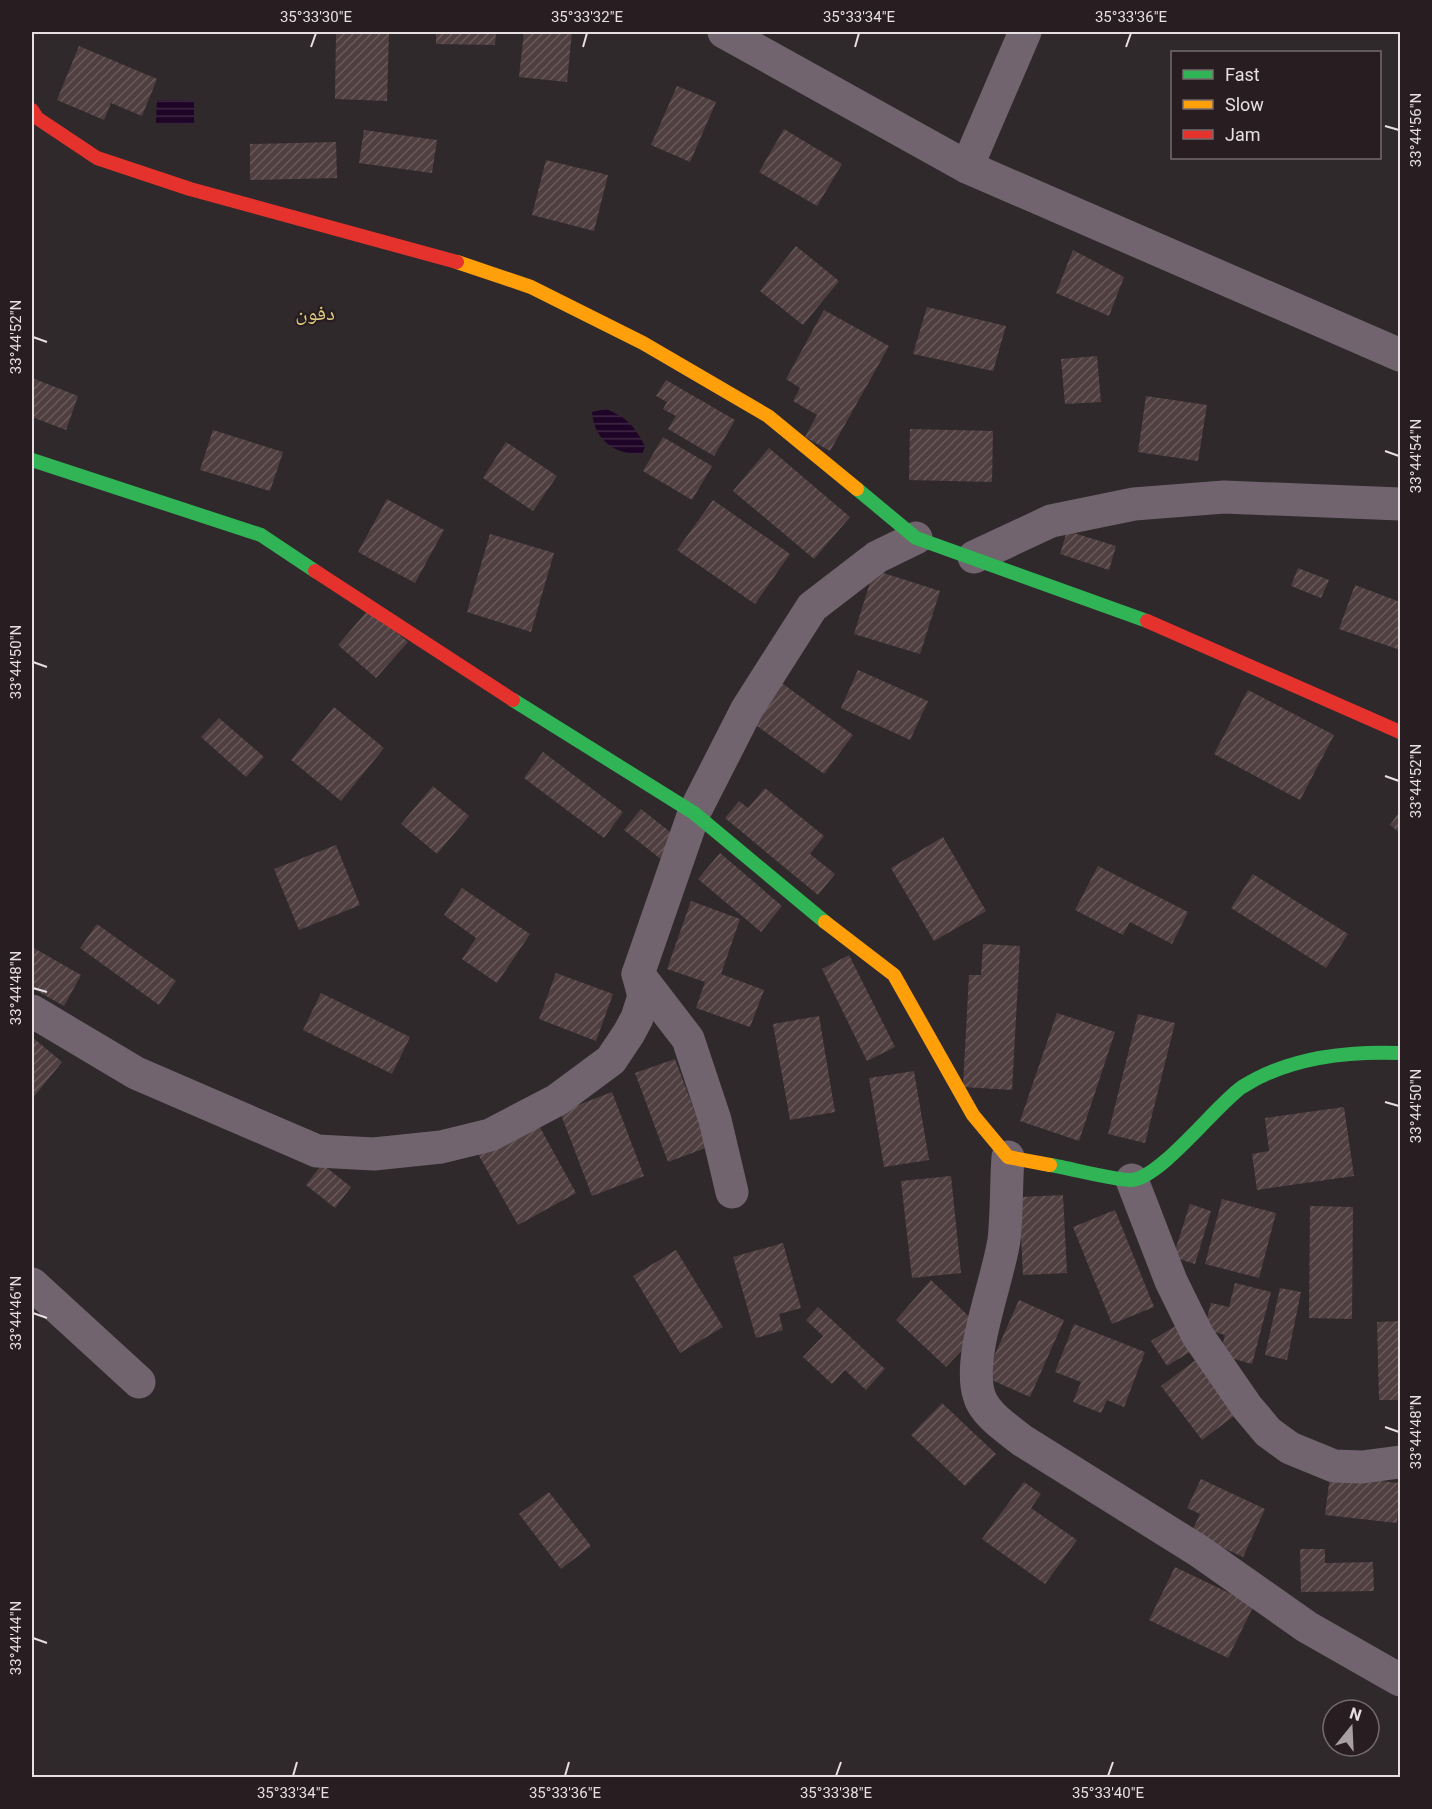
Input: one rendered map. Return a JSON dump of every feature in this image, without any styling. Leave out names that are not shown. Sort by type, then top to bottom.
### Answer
[{"type":"street","points":[[724,32],[967,167],[1401,355]]},
{"type":"street","points":[[967,167],[1025,32]]},
{"type":"street","points":[[32,110],[37,118],[97,158],[190,189],[444,258],[531,286],[643,344],[768,416],[916,538],[1158,625],[1401,732]]},
{"type":"street","points":[[32,460],[261,535],[466,671],[694,813],[818,917],[894,975],[919,1016],[946,1071],[973,1115],[1008,1157],[1132,1180],[1161,1164],[1241,1088],[1288,1064],[1376,1052],[1401,1053]]},
{"type":"street","points":[[974,557],[1051,521],[1134,504],[1224,497],[1401,504]]},
{"type":"street","points":[[32,1011],[136,1073],[317,1151],[374,1154],[441,1147],[490,1135],[557,1100],[611,1060],[637,1018],[644,996],[638,974],[694,813],[747,710],[812,608],[877,557],[916,538]]},
{"type":"street","points":[[638,974],[688,1039],[715,1120],[732,1192]]},
{"type":"street","points":[[1008,1157],[1004,1241],[986,1311],[976,1371],[979,1396],[999,1423],[1023,1441],[1199,1551],[1307,1627],[1401,1680]]},
{"type":"street","points":[[1132,1180],[1171,1281],[1198,1336],[1247,1407],[1268,1432],[1290,1448],[1334,1466],[1362,1467],[1401,1462]]},
{"type":"street","points":[[32,1284],[139,1382]]},
{"type":"shaded area","points":[[157,100],[194,101],[194,124],[156,123]]},
{"type":"shaded area","points":[[606,409],[625,419],[634,428],[645,447],[642,454],[632,454],[615,449],[602,438],[597,431],[592,412]]},
{"type":"building","points":[[436,32],[496,32],[495,45],[436,44]]},
{"type":"building","points":[[524,32],[572,32],[567,82],[519,77]]},
{"type":"building","points":[[336,33],[389,34],[387,101],[335,99]]},
{"type":"building","points":[[79,46],[157,79],[142,116],[111,103],[104,120],[57,100]]},
{"type":"building","points":[[677,86],[716,102],[690,162],[651,145]]},
{"type":"building","points":[[784,129],[842,164],[817,206],[759,172]]},
{"type":"building","points":[[364,130],[437,140],[432,173],[359,163]]},
{"type":"building","points":[[336,142],[337,178],[250,180],[250,144]]},
{"type":"building","points":[[546,160],[608,175],[594,231],[532,215]]},
{"type":"building","points":[[796,246],[839,281],[803,325],[760,291]]},
{"type":"building","points":[[1073,250],[1124,277],[1109,316],[1056,293]]},
{"type":"building","points":[[927,307],[1006,326],[993,371],[913,354]]},
{"type":"building","points":[[824,310],[889,346],[830,451],[805,437],[817,415],[793,401],[800,388],[786,379]]},
{"type":"building","points":[[1097,356],[1101,402],[1065,404],[1061,359]]},
{"type":"building","points":[[32,378],[78,396],[66,430],[32,417]]},
{"type":"building","points":[[666,380],[735,420],[714,456],[668,429],[676,416],[663,409],[667,402],[656,396]]},
{"type":"building","points":[[1146,396],[1207,405],[1198,461],[1138,452]]},
{"type":"building","points":[[910,429],[993,431],[992,482],[909,480]]},
{"type":"building","points":[[213,430],[283,452],[270,491],[200,470]]},
{"type":"building","points":[[663,437],[712,466],[692,500],[643,471]]},
{"type":"building","points":[[506,442],[557,476],[533,511],[483,478]]},
{"type":"building","points":[[769,448],[850,517],[814,559],[733,491]]},
{"type":"building","points":[[387,499],[444,530],[415,583],[358,552]]},
{"type":"building","points":[[713,500],[790,554],[755,604],[677,550]]},
{"type":"building","points":[[1067,531],[1116,546],[1109,570],[1060,554]]},
{"type":"building","points":[[490,534],[554,553],[531,632],[467,612]]},
{"type":"building","points":[[1298,568],[1329,580],[1321,598],[1291,586]]},
{"type":"building","points":[[874,570],[940,591],[920,654],[854,634]]},
{"type":"building","points":[[1355,585],[1400,602],[1400,650],[1339,629]]},
{"type":"building","points":[[369,609],[408,642],[376,678],[338,645]]},
{"type":"building","points":[[858,670],[928,701],[910,740],[841,708]]},
{"type":"building","points":[[779,681],[853,735],[824,774],[750,721]]},
{"type":"building","points":[[1248,690],[1334,735],[1300,800],[1214,754]]},
{"type":"building","points":[[334,707],[384,748],[341,801],[291,760]]},
{"type":"building","points":[[219,718],[264,757],[246,777],[201,737]]},
{"type":"building","points":[[543,752],[623,812],[604,838],[524,778]]},
{"type":"building","points":[[433,786],[469,816],[437,854],[401,824]]},
{"type":"building","points":[[765,788],[824,836],[810,854],[835,874],[818,895],[725,818],[739,801],[748,808]]},
{"type":"building","points":[[641,809],[679,839],[662,860],[624,830]]},
{"type":"building","points":[[1400,811],[1400,833],[1390,825]]},
{"type":"building","points":[[943,837],[986,911],[934,941],[891,868]]},
{"type":"building","points":[[336,845],[360,905],[299,930],[274,869]]},
{"type":"building","points":[[720,853],[782,906],[761,932],[698,879]]},
{"type":"building","points":[[1098,866],[1188,912],[1172,944],[1130,922],[1123,935],[1075,910]]},
{"type":"building","points":[[1253,874],[1348,934],[1326,968],[1231,908]]},
{"type":"building","points":[[462,888],[530,934],[497,983],[462,959],[476,938],[444,915]]},
{"type":"building","points":[[691,901],[740,919],[721,974],[764,990],[750,1027],[696,1008],[705,982],[667,969]]},
{"type":"building","points":[[97,924],[176,981],[159,1005],[80,948]]},
{"type":"building","points":[[983,944],[1020,946],[1012,1090],[963,1087],[969,975],[981,975]]},
{"type":"building","points":[[32,947],[81,975],[64,1006],[32,988]]},
{"type":"building","points":[[849,955],[895,1047],[867,1061],[822,969]]},
{"type":"building","points":[[556,973],[613,994],[596,1041],[539,1019]]},
{"type":"building","points":[[321,993],[410,1037],[392,1074],[303,1030]]},
{"type":"building","points":[[1057,1013],[1115,1032],[1079,1141],[1020,1121]]},
{"type":"building","points":[[1138,1014],[1175,1023],[1145,1143],[1108,1134]]},
{"type":"building","points":[[819,1016],[835,1112],[790,1120],[773,1024]]},
{"type":"building","points":[[32,1037],[62,1062],[32,1099]]},
{"type":"building","points":[[675,1059],[708,1147],[668,1162],[635,1073]]},
{"type":"building","points":[[914,1071],[929,1160],[884,1167],[869,1078]]},
{"type":"building","points":[[612,1092],[644,1176],[592,1196],[560,1112]]},
{"type":"building","points":[[1344,1107],[1354,1176],[1257,1190],[1252,1154],[1269,1151],[1265,1118]]},
{"type":"building","points":[[537,1122],[576,1193],[518,1225],[478,1154]]},
{"type":"building","points":[[322,1164],[351,1187],[335,1208],[306,1185]]},
{"type":"building","points":[[951,1176],[961,1273],[912,1278],[901,1181]]},
{"type":"building","points":[[1063,1195],[1067,1273],[1023,1275],[1019,1197]]},
{"type":"building","points":[[1222,1199],[1276,1213],[1259,1278],[1205,1264]]},
{"type":"building","points":[[1190,1204],[1211,1211],[1195,1264],[1173,1257]]},
{"type":"building","points":[[1310,1206],[1353,1207],[1352,1319],[1309,1318]]},
{"type":"building","points":[[1115,1210],[1154,1307],[1112,1324],[1073,1227]]},
{"type":"building","points":[[783,1243],[801,1308],[779,1314],[783,1330],[756,1338],[733,1257]]},
{"type":"building","points":[[676,1250],[723,1327],[680,1353],[633,1276]]},
{"type":"building","points":[[931,1280],[982,1329],[946,1367],[896,1320]]},
{"type":"building","points":[[1235,1283],[1271,1292],[1252,1364],[1220,1355],[1225,1335],[1204,1329],[1211,1303],[1229,1307]]},
{"type":"building","points":[[1280,1288],[1301,1292],[1287,1360],[1265,1355]]},
{"type":"building","points":[[1019,1300],[1064,1320],[1030,1397],[985,1377]]},
{"type":"building","points":[[818,1307],[885,1369],[866,1390],[845,1370],[832,1384],[803,1357],[823,1336],[806,1320]]},
{"type":"building","points":[[1400,1321],[1400,1400],[1379,1400],[1377,1322]]},
{"type":"building","points":[[1074,1324],[1145,1352],[1124,1407],[1107,1400],[1101,1413],[1073,1402],[1081,1382],[1055,1372]]},
{"type":"building","points":[[1177,1325],[1193,1350],[1167,1366],[1151,1341]]},
{"type":"building","points":[[1197,1359],[1238,1413],[1202,1440],[1161,1386]]},
{"type":"building","points":[[942,1403],[996,1454],[965,1486],[911,1435]]},
{"type":"building","points":[[1330,1476],[1400,1483],[1397,1523],[1325,1515]]},
{"type":"building","points":[[1201,1479],[1265,1509],[1243,1557],[1191,1533],[1200,1514],[1187,1508]]},
{"type":"building","points":[[1024,1482],[1041,1494],[1031,1508],[1077,1540],[1045,1584],[982,1539]]},
{"type":"building","points":[[549,1492],[591,1546],[561,1569],[519,1514]]},
{"type":"building","points":[[1300,1549],[1325,1549],[1325,1563],[1373,1562],[1374,1591],[1301,1592]]},
{"type":"building","points":[[1175,1567],[1254,1605],[1228,1658],[1149,1620]]},
{"type":"traffic: fast","points":[[32,460],[261,535],[315,571]]},
{"type":"traffic: fast","points":[[857,489],[916,538],[1147,621]]},
{"type":"traffic: fast","points":[[513,700],[694,813],[825,922]]},
{"type":"traffic: fast","points":[[1050,1165],[1131,1180],[1157,1168],[1231,1096],[1260,1077],[1278,1069],[1318,1058],[1359,1053],[1400,1053]]},
{"type":"traffic: slow","points":[[457,262],[531,287],[643,343],[768,416],[857,489]]},
{"type":"traffic: slow","points":[[825,922],[894,975],[973,1115],[1008,1157],[1050,1165]]},
{"type":"traffic: jam","points":[[32,110],[37,118],[97,158],[190,189],[457,262]]},
{"type":"traffic: jam","points":[[315,571],[513,700]]},
{"type":"traffic: jam","points":[[1147,621],[1400,732]]},
{"type":"district","name":"دفون","points":[[315,313]]}]
